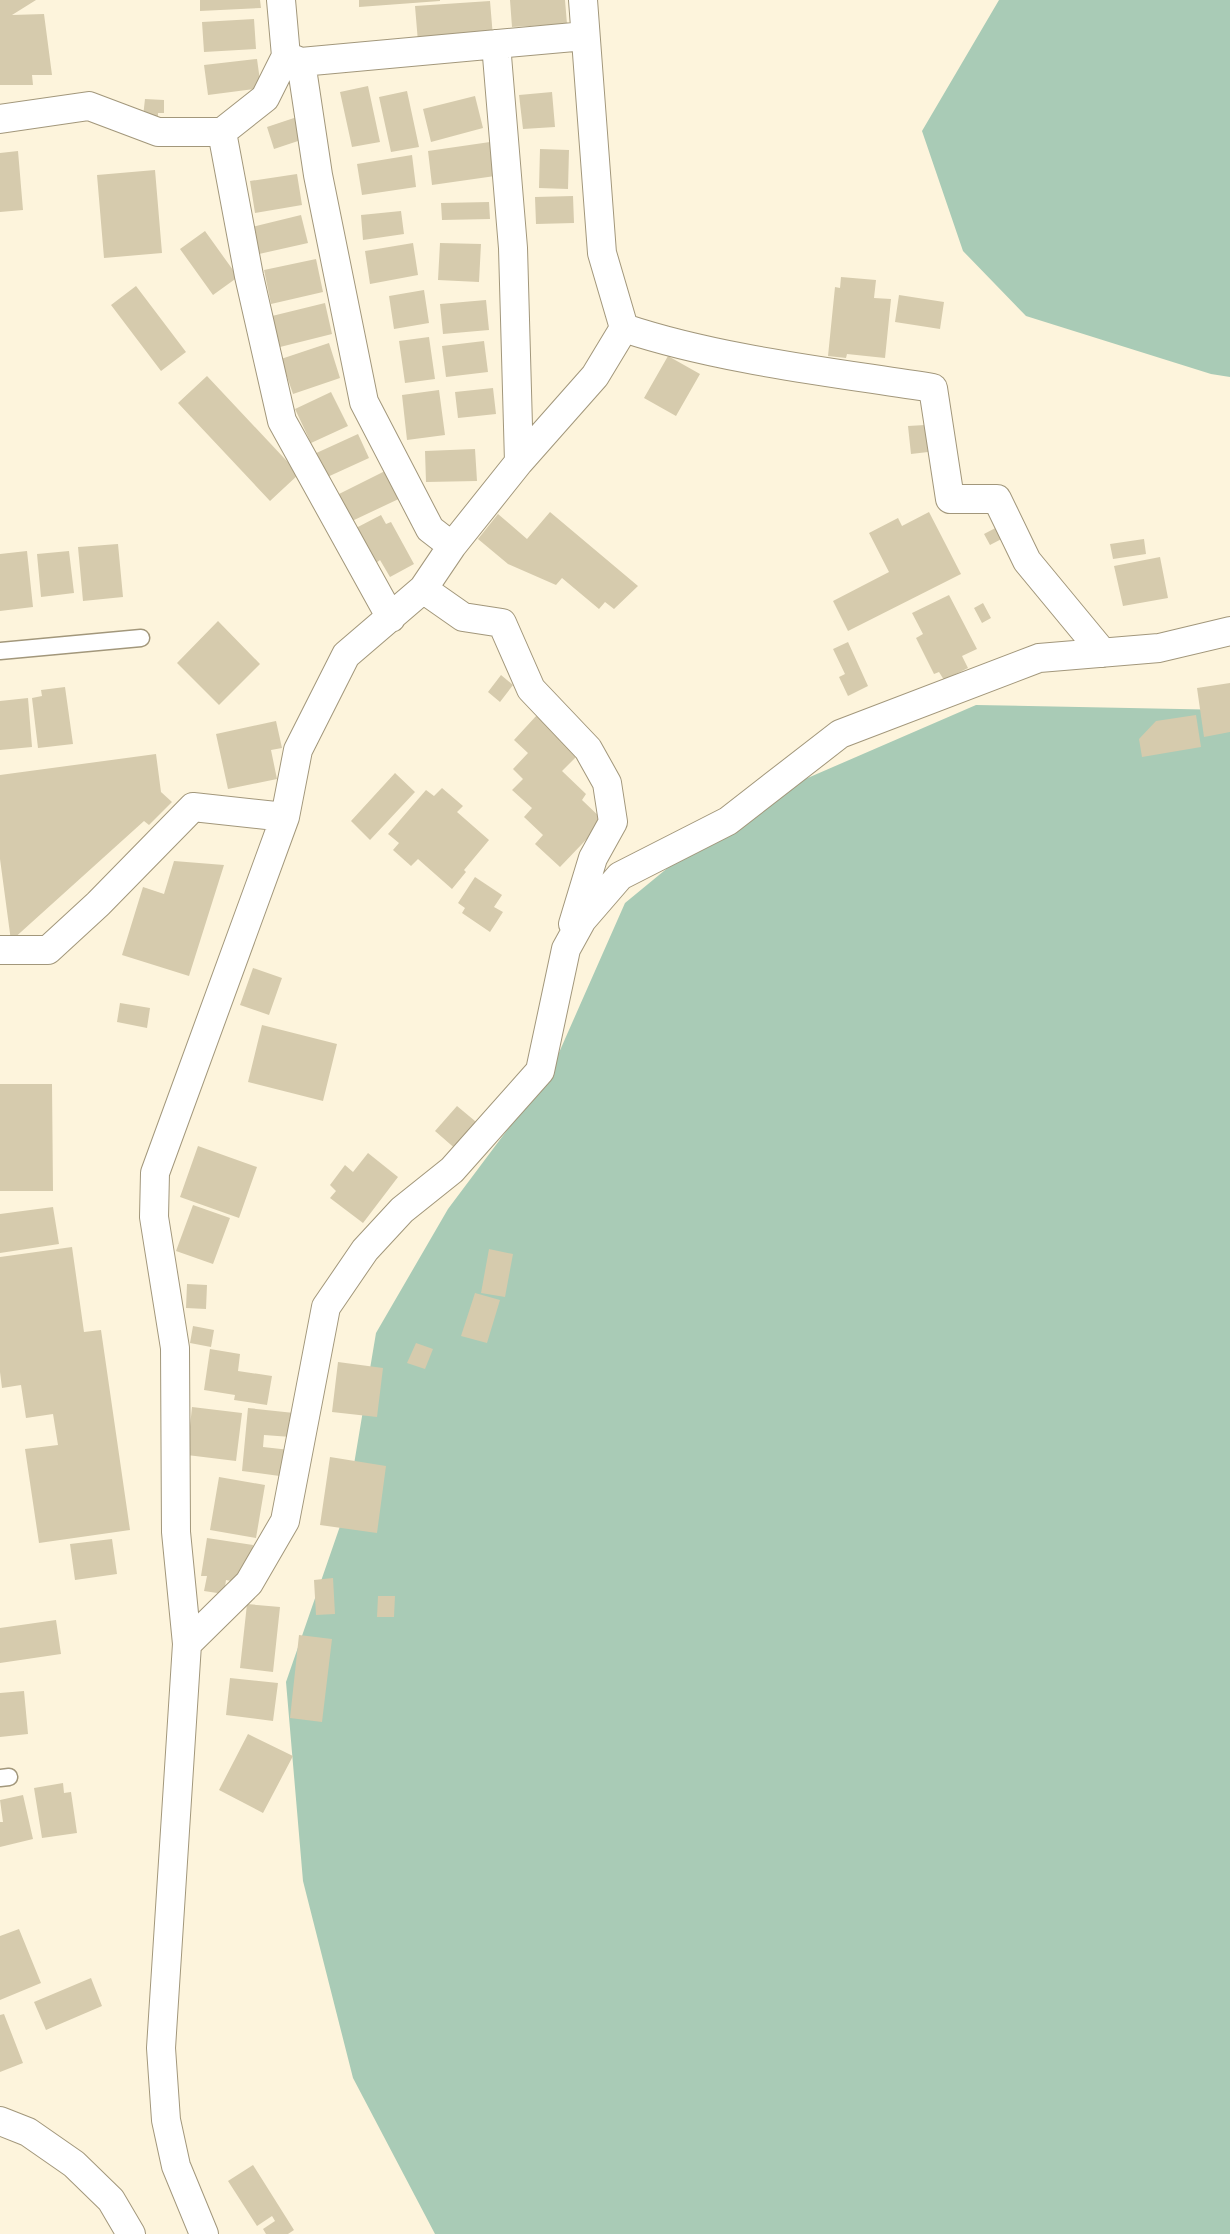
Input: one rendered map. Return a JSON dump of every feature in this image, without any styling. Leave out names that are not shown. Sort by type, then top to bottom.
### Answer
[{"type":"street","points":[[281,0],[364,402],[430,529],[452,546]]},
{"type":"street","points":[[204,2234],[176,2166],[166,2120],[161,2048],[187,1644],[176,1532],[175,1348],[154,1217],[155,1173],[285,817],[298,750],[346,655],[423,589],[452,546],[519,462],[596,376],[624,328],[602,253],[583,0]]},
{"type":"street","points":[[0,119],[89,106],[158,132],[222,132],[265,98],[294,59],[585,36]]},
{"type":"street","points":[[496,44],[513,248],[519,462]]},
{"type":"street","points":[[222,132],[249,276],[282,421],[391,618]]},
{"type":"street","points":[[624,328],[685,346],[803,368],[933,388],[950,499],[998,499],[1027,562],[1103,654]]},
{"type":"street","points":[[187,1644],[249,1583],[285,1521],[326,1308],[365,1250],[402,1210],[452,1170],[540,1071],[566,949],[593,858],[613,822],[607,783],[588,749],[531,689],[502,623],[463,617],[423,589]]},
{"type":"street","points":[[566,949],[582,920],[620,876],[728,821],[840,734],[1039,658],[1159,648],[1230,631]]},
{"type":"street","points":[[0,950],[48,950],[98,904],[193,807],[285,817]]},
{"type":"street","points":[[0,2121],[28,2132],[74,2164],[111,2200],[131,2234]]},
{"type":"lane","points":[[0,651],[141,638]]},
{"type":"green space","points":[[999,0],[1230,0],[1230,377],[1211,374],[1026,316],[963,251],[922,131]]},
{"type":"green space","points":[[976,705],[1230,710],[1230,2234],[435,2234],[353,2078],[303,1881],[286,1682],[347,1506],[376,1333],[448,1209],[550,1073],[625,903],[743,806]]},
{"type":"building","points":[[0,0],[36,0],[12,15],[44,14],[52,75],[32,75],[33,85],[0,85]]},
{"type":"building","points":[[200,0],[260,0],[261,8],[200,11]]},
{"type":"building","points":[[359,0],[440,0],[440,1],[359,7]]},
{"type":"building","points":[[510,0],[565,0],[567,24],[512,27]]},
{"type":"building","points":[[490,1],[493,37],[418,42],[415,6]]},
{"type":"building","points":[[254,19],[256,49],[204,52],[202,22]]},
{"type":"building","points":[[257,59],[261,88],[208,95],[204,65]]},
{"type":"building","points":[[368,86],[380,142],[352,147],[340,92]]},
{"type":"building","points":[[407,91],[419,147],[391,152],[379,97]]},
{"type":"building","points":[[552,92],[555,127],[523,129],[519,95]]},
{"type":"building","points":[[475,96],[483,128],[431,142],[423,109]]},
{"type":"building","points":[[145,99],[164,100],[164,113],[158,113],[158,118],[143,117]]},
{"type":"building","points":[[300,116],[307,138],[274,149],[267,127]]},
{"type":"building","points":[[490,142],[495,176],[432,185],[428,151]]},
{"type":"building","points":[[540,149],[569,150],[568,189],[539,188]]},
{"type":"building","points":[[18,151],[23,210],[0,212],[0,153]]},
{"type":"building","points":[[412,155],[416,187],[362,195],[357,164]]},
{"type":"building","points":[[155,170],[162,253],[104,258],[97,175]]},
{"type":"building","points":[[297,174],[302,205],[255,213],[250,181]]},
{"type":"building","points":[[573,196],[574,223],[536,224],[535,197]]},
{"type":"building","points":[[489,202],[490,219],[442,220],[441,203]]},
{"type":"building","points":[[401,211],[404,234],[363,240],[361,215]]},
{"type":"building","points":[[301,215],[308,243],[259,254],[252,227]]},
{"type":"building","points":[[205,231],[238,277],[213,295],[180,249]]},
{"type":"building","points":[[413,243],[418,275],[370,284],[365,251]]},
{"type":"building","points":[[440,243],[481,244],[479,282],[438,280]]},
{"type":"building","points":[[316,259],[323,292],[271,304],[264,270]]},
{"type":"building","points":[[841,277],[876,280],[874,298],[891,299],[885,358],[847,354],[846,358],[828,356],[835,287],[840,288]]},
{"type":"building","points":[[136,286],[186,352],[161,371],[111,305]]},
{"type":"building","points":[[424,290],[429,323],[394,329],[389,296]]},
{"type":"building","points":[[899,295],[944,302],[940,329],[895,322]]},
{"type":"building","points":[[486,300],[489,330],[443,334],[440,304]]},
{"type":"building","points":[[325,303],[332,334],[280,347],[272,316]]},
{"type":"building","points":[[429,337],[435,379],[405,383],[399,341]]},
{"type":"building","points":[[484,341],[488,372],[446,377],[442,346]]},
{"type":"building","points":[[329,343],[340,378],[293,394],[281,359]]},
{"type":"building","points":[[668,356],[700,374],[676,416],[644,398]]},
{"type":"building","points":[[207,376],[299,474],[270,501],[178,403]]},
{"type":"building","points":[[493,388],[496,414],[458,418],[455,392]]},
{"type":"building","points":[[439,390],[445,435],[407,440],[402,395]]},
{"type":"building","points":[[331,392],[348,426],[311,443],[295,409]]},
{"type":"building","points":[[925,425],[928,452],[911,454],[908,426]]},
{"type":"building","points":[[358,434],[369,458],[323,479],[312,455]]},
{"type":"building","points":[[475,449],[477,481],[426,482],[425,451]]},
{"type":"building","points":[[391,468],[405,496],[352,521],[339,494]]},
{"type":"building","points":[[550,512],[638,586],[614,609],[605,602],[599,609],[562,578],[556,585],[508,564],[478,539],[498,514],[527,539]]},
{"type":"building","points":[[929,512],[961,574],[848,631],[833,601],[889,572],[869,533],[898,518],[902,526]]},
{"type":"building","points":[[381,515],[386,524],[391,522],[414,564],[390,577],[380,560],[376,563],[365,542],[363,544],[354,529]]},
{"type":"building","points":[[1005,523],[1011,534],[990,545],[984,534]]},
{"type":"building","points":[[1144,539],[1146,554],[1113,559],[1110,544]]},
{"type":"building","points":[[118,544],[123,597],[83,601],[78,547]]},
{"type":"building","points":[[27,551],[33,607],[0,611],[0,554]]},
{"type":"building","points":[[69,551],[74,593],[41,597],[37,554]]},
{"type":"building","points":[[1160,557],[1168,598],[1123,606],[1114,566]]},
{"type":"building","points":[[949,595],[977,649],[962,656],[968,668],[944,680],[939,672],[934,674],[916,638],[923,634],[912,613]]},
{"type":"building","points":[[983,603],[991,618],[982,623],[974,608]]},
{"type":"building","points":[[218,621],[260,664],[219,705],[177,663]]},
{"type":"building","points":[[848,642],[868,686],[848,696],[839,677],[845,674],[833,649]]},
{"type":"building","points":[[501,675],[513,685],[500,702],[488,692]]},
{"type":"building","points":[[1230,683],[1230,732],[1204,737],[1197,688]]},
{"type":"building","points":[[65,687],[73,744],[38,748],[32,698],[42,696],[41,690]]},
{"type":"building","points":[[28,698],[32,747],[0,750],[0,701]]},
{"type":"building","points":[[537,715],[579,754],[562,771],[586,794],[582,800],[604,821],[560,867],[535,844],[543,835],[524,817],[532,808],[512,790],[523,779],[513,769],[528,753],[514,740]]},
{"type":"building","points":[[1196,715],[1201,747],[1142,757],[1139,739],[1156,721]]},
{"type":"building","points":[[276,721],[282,748],[271,750],[277,779],[228,789],[216,734]]},
{"type":"building","points":[[156,754],[161,792],[172,802],[149,825],[144,821],[11,941],[0,859],[0,775]]},
{"type":"building","points":[[395,773],[415,792],[370,840],[351,821]]},
{"type":"building","points":[[442,788],[463,806],[457,812],[489,840],[464,870],[466,872],[452,889],[418,859],[411,866],[393,850],[399,843],[388,834],[426,790],[434,796]]},
{"type":"building","points":[[174,861],[224,865],[189,976],[122,955],[143,887],[164,894]]},
{"type":"building","points":[[475,877],[502,895],[494,907],[503,912],[490,932],[462,913],[465,908],[458,903]]},
{"type":"building","points":[[253,968],[282,978],[269,1015],[240,1005]]},
{"type":"building","points":[[120,1003],[150,1008],[147,1028],[117,1022]]},
{"type":"building","points":[[262,1025],[337,1044],[323,1101],[248,1082]]},
{"type":"building","points":[[0,1084],[52,1084],[53,1191],[0,1191]]},
{"type":"building","points":[[457,1106],[481,1126],[458,1151],[435,1131]]},
{"type":"building","points":[[198,1146],[257,1167],[239,1218],[180,1197]]},
{"type":"building","points":[[368,1153],[398,1177],[363,1223],[330,1198],[336,1191],[330,1185],[345,1165],[353,1172]]},
{"type":"building","points":[[193,1205],[230,1218],[213,1264],[176,1251]]},
{"type":"building","points":[[53,1207],[59,1244],[0,1253],[0,1214]]},
{"type":"building","points":[[72,1247],[84,1332],[101,1330],[130,1530],[39,1543],[25,1449],[58,1445],[53,1414],[26,1418],[21,1385],[2,1388],[0,1372],[0,1257]]},
{"type":"building","points":[[489,1249],[513,1254],[505,1297],[481,1293]]},
{"type":"building","points":[[187,1284],[207,1285],[206,1309],[186,1308]]},
{"type":"building","points":[[475,1293],[500,1300],[487,1343],[461,1336]]},
{"type":"building","points":[[193,1326],[214,1330],[211,1347],[190,1343]]},
{"type":"building","points":[[416,1343],[433,1349],[425,1369],[407,1363]]},
{"type":"building","points":[[210,1349],[240,1354],[238,1371],[272,1376],[267,1405],[234,1400],[235,1395],[204,1390]]},
{"type":"building","points":[[338,1362],[383,1368],[377,1417],[332,1412]]},
{"type":"building","points":[[192,1407],[242,1413],[236,1461],[187,1455]]},
{"type":"building","points":[[248,1408],[294,1413],[291,1437],[264,1435],[263,1447],[290,1450],[287,1477],[242,1471]]},
{"type":"building","points":[[330,1457],[386,1466],[377,1533],[320,1525]]},
{"type":"building","points":[[219,1477],[265,1485],[256,1538],[210,1530]]},
{"type":"building","points":[[207,1538],[253,1545],[250,1569],[244,1573],[238,1573],[236,1582],[226,1580],[224,1594],[204,1591],[207,1576],[201,1576]]},
{"type":"building","points":[[112,1539],[117,1574],[75,1580],[70,1544]]},
{"type":"building","points":[[333,1578],[335,1614],[316,1615],[314,1580]]},
{"type":"building","points":[[378,1596],[395,1596],[394,1617],[377,1617]]},
{"type":"building","points":[[247,1604],[280,1607],[273,1672],[240,1668]]},
{"type":"building","points":[[56,1620],[61,1654],[0,1663],[0,1628]]},
{"type":"building","points":[[299,1635],[332,1639],[322,1722],[290,1718]]},
{"type":"building","points":[[230,1678],[278,1683],[273,1721],[226,1715]]},
{"type":"building","points":[[24,1691],[28,1734],[0,1737],[0,1693]]},
{"type":"building","points":[[248,1734],[293,1756],[263,1813],[219,1790]]},
{"type":"building","points":[[63,1783],[64,1793],[71,1792],[77,1833],[42,1838],[34,1788]]},
{"type":"building","points":[[23,1795],[33,1839],[0,1847],[0,1822],[3,1822],[0,1800]]},
{"type":"building","points":[[19,1929],[41,1983],[0,2000],[0,1936]]},
{"type":"building","points":[[91,1978],[102,2006],[46,2030],[34,2002]]},
{"type":"building","points":[[4,2014],[23,2063],[0,2072],[0,2015]]},
{"type":"building","points":[[253,2165],[294,2230],[288,2234],[266,2234],[263,2229],[275,2221],[272,2216],[257,2226],[228,2181]]}]
